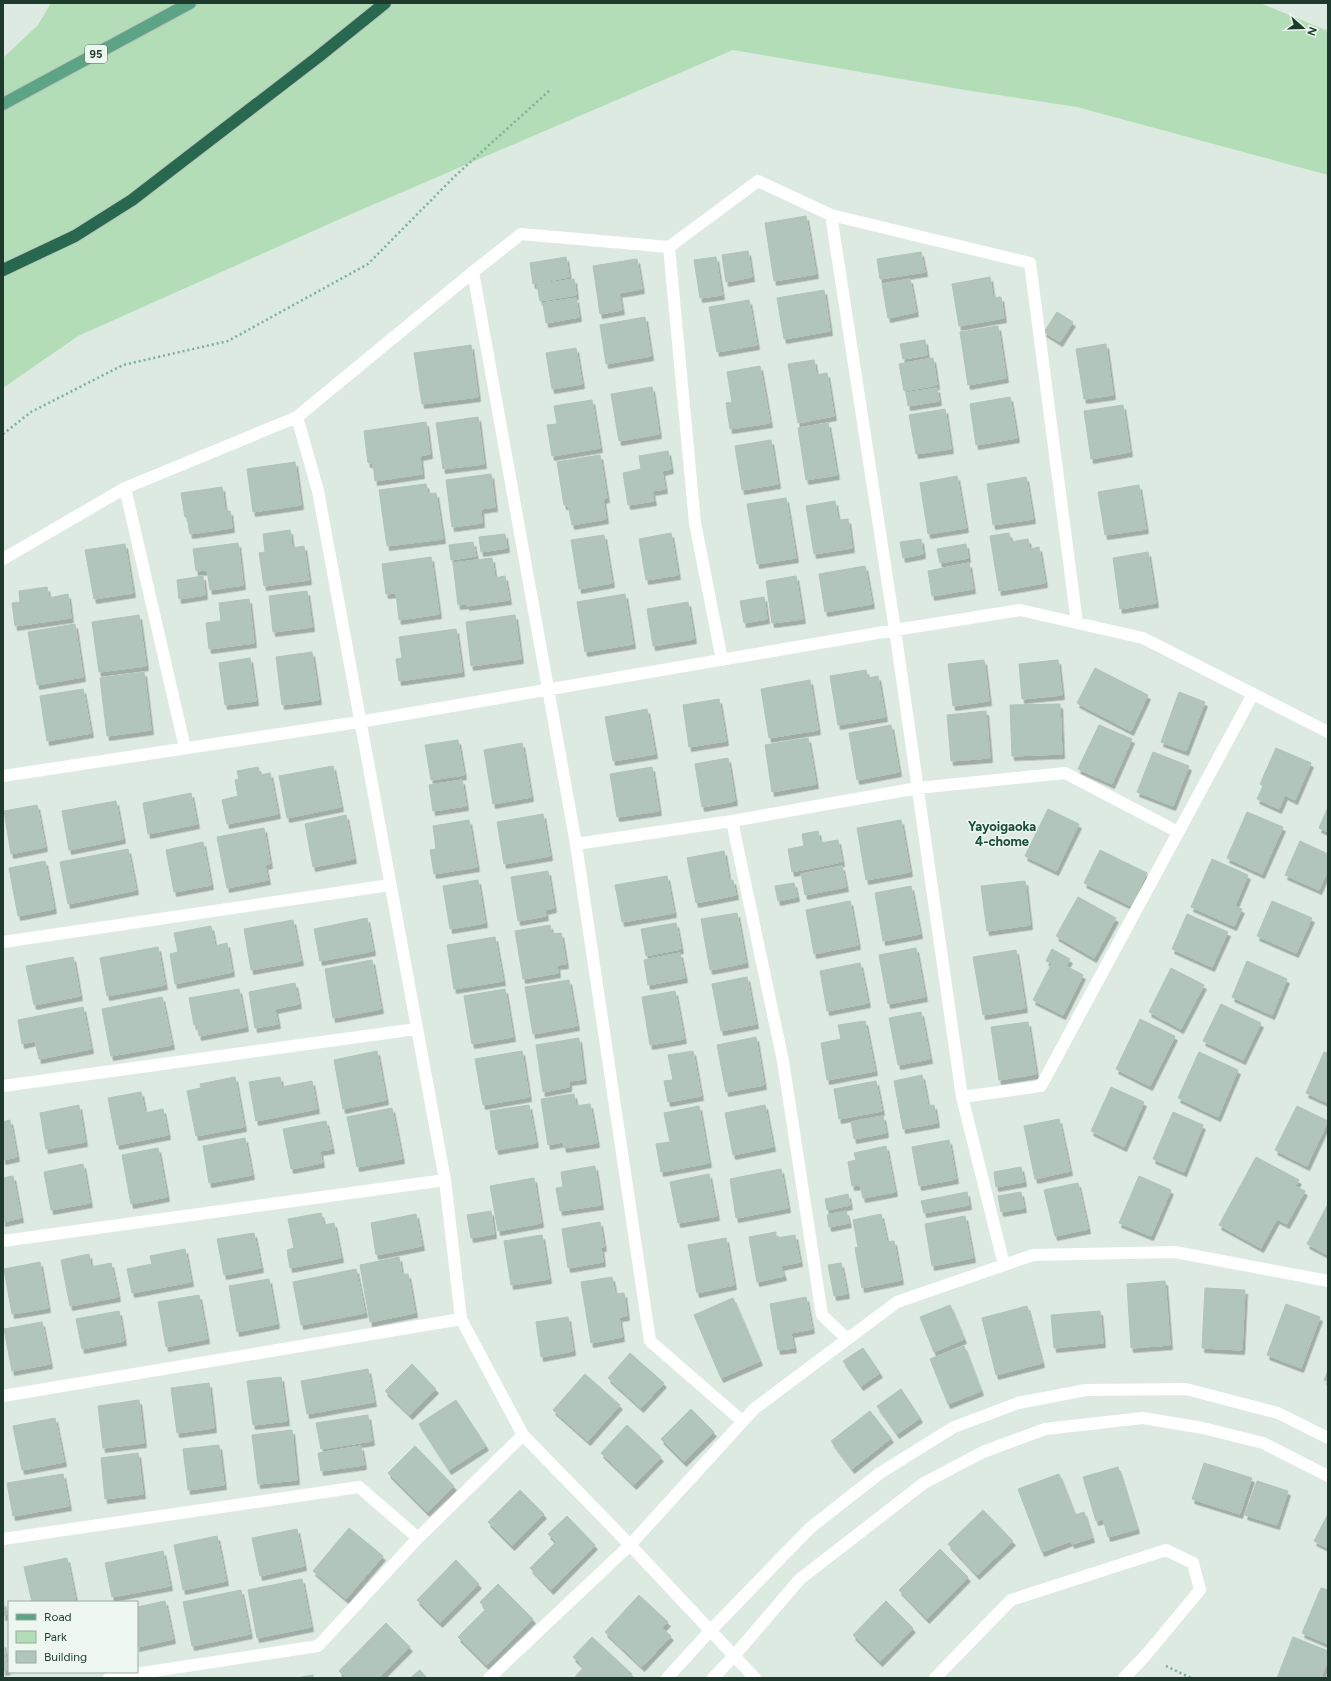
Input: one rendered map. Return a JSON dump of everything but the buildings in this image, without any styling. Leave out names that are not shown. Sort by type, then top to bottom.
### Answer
[{"type":"highway","points":[[3,270],[75,236],[132,200],[318,57],[385,3]]},
{"type":"main road","name":"95","points":[[3,104],[190,3]]},
{"type":"street","points":[[3,559],[125,488],[297,417],[521,234],[669,247],[758,181],[831,215],[1030,263],[1077,623]]},
{"type":"street","points":[[831,215],[895,630],[962,1097],[1004,1265]]},
{"type":"street","points":[[669,247],[695,523],[722,660]]},
{"type":"street","points":[[473,272],[576,844],[650,1341],[742,1421]]},
{"type":"street","points":[[297,417],[318,491],[359,722],[445,1180],[461,1319],[523,1435],[630,1545],[755,1678]]},
{"type":"street","points":[[125,488],[185,748]]},
{"type":"street","points":[[3,776],[359,722],[1020,610],[1143,638],[1328,732]]},
{"type":"street","points":[[962,1097],[1041,1086],[1253,694]]},
{"type":"street","points":[[576,844],[732,821],[918,788],[1065,773],[1178,832]]},
{"type":"street","points":[[732,821],[783,1061],[822,1315],[847,1340]]},
{"type":"street","points":[[3,942],[390,885]]},
{"type":"street","points":[[3,1086],[416,1030]]},
{"type":"street","points":[[3,1241],[445,1180]]},
{"type":"street","points":[[490,1678],[630,1545],[754,1409],[897,1302],[1033,1255],[1175,1252],[1328,1281]]},
{"type":"street","points":[[3,1396],[461,1319]]},
{"type":"street","points":[[667,1678],[710,1631],[810,1528],[880,1472],[954,1427],[1018,1404],[1086,1390],[1186,1389],[1278,1413],[1328,1438]]},
{"type":"street","points":[[713,1678],[734,1656],[800,1579],[924,1483],[983,1452],[1046,1429],[1143,1418],[1203,1428],[1263,1443],[1328,1476]]},
{"type":"street","points":[[109,1678],[318,1646],[418,1538],[523,1435]]},
{"type":"street","points":[[3,1538],[359,1487],[418,1538]]},
{"type":"street","points":[[935,1678],[1011,1600],[1166,1550],[1193,1563],[1200,1590],[1145,1656],[1124,1678]]},
{"type":"path","points":[[3,434],[32,412],[123,365],[228,341],[368,264],[456,175],[549,92]]},
{"type":"path","points":[[1145,1656],[1191,1678]]},
{"type":"green space","points":[[51,3],[1260,3],[1328,31],[1328,175],[1077,107],[965,90],[733,50],[349,215],[78,336],[3,388],[3,58],[38,25]]},
{"type":"district","name":"Yayoigaoka 4-chome","points":[[1002,834]]}]
